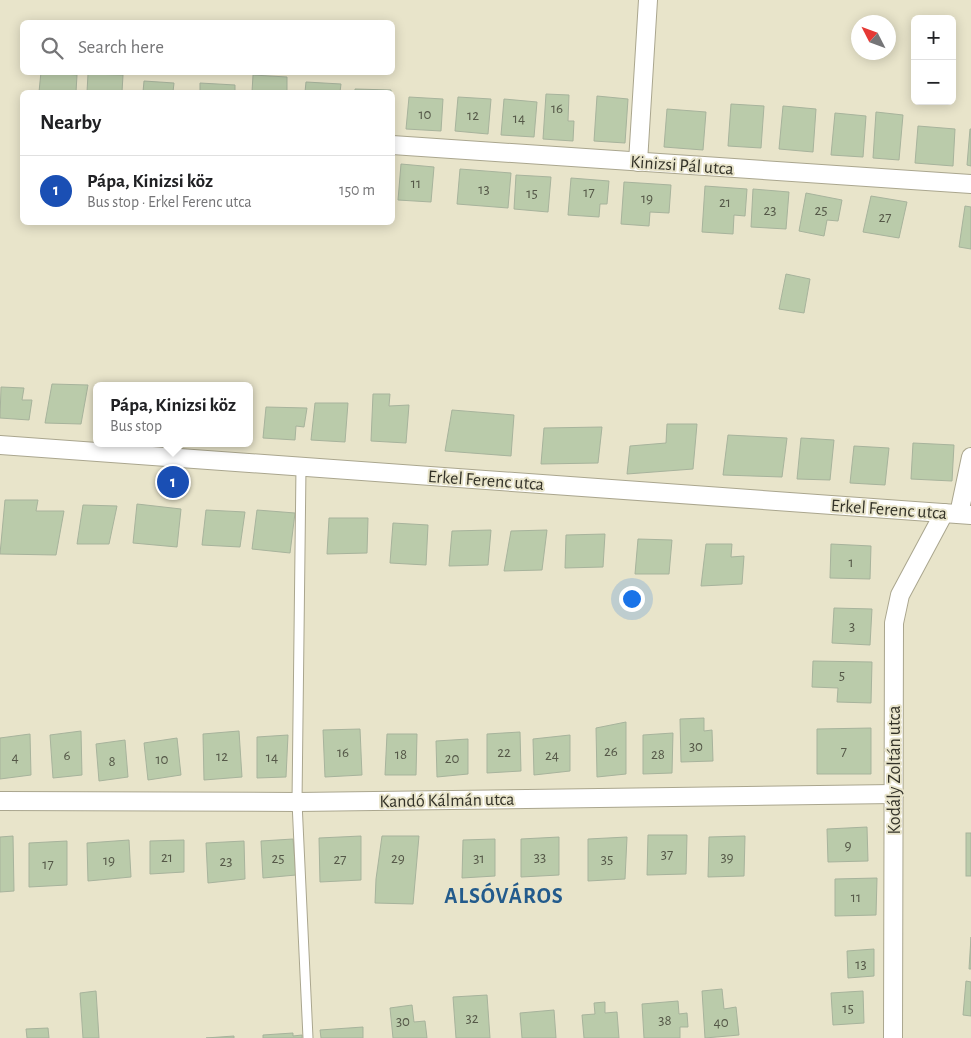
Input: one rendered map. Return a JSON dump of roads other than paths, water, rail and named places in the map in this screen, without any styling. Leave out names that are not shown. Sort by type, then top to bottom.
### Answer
[{"type":"street","points":[[638,162],[648,0]]},
{"type":"street","name":"Kinizsi Pál utca","points":[[395,145],[971,184]]},
{"type":"street","name":"Erkel Ferenc utca","points":[[0,445],[958,514]]},
{"type":"street","name":"Kodály Zoltán utca","points":[[894,1038],[894,623],[900,595],[958,514],[971,457]]},
{"type":"street","name":"Kandó Kálmán utca","points":[[0,801],[297,802],[894,794]]},
{"type":"lane","points":[[301,467],[297,802],[308,1038]]},
{"type":"place","name":"Pápa, Kinizsi köz","points":[[173,482]]},
{"type":"district","name":"ALSÓVÁROS","points":[[504,895]]}]
